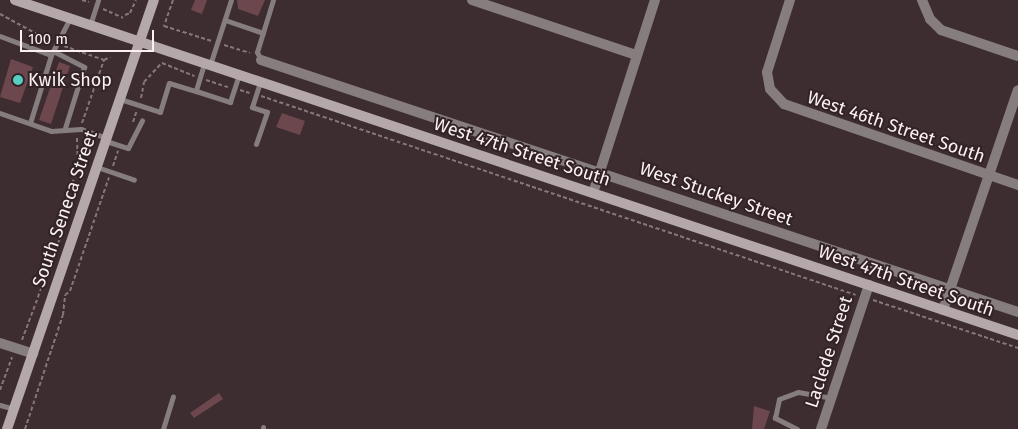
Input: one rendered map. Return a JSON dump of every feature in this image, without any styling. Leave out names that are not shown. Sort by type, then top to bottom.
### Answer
[{"type":"street","name":"West 47th Street South","points":[[15,0],[1018,335]]},
{"type":"street","name":"South Seneca Street","points":[[7,429],[154,0]]},
{"type":"street","points":[[472,0],[636,55]]},
{"type":"street","points":[[593,193],[655,0]]},
{"type":"street","name":"West 46th Street South","points":[[790,0],[767,72],[770,89],[794,110],[1018,185]]},
{"type":"street","points":[[922,0],[930,19],[941,30],[1018,56]]},
{"type":"street","name":"West Stuckey Street","points":[[261,60],[1018,312]]},
{"type":"street","points":[[943,310],[1018,90]]},
{"type":"street","name":"Laclede Street","points":[[821,429],[869,285]]},
{"type":"street","points":[[0,343],[33,354]]},
{"type":"lane","points":[[90,25],[98,0]]},
{"type":"lane","points":[[196,91],[200,78],[218,43],[231,0]]},
{"type":"lane","points":[[261,60],[256,56],[273,0]]},
{"type":"lane","points":[[30,123],[53,54],[70,18]]},
{"type":"lane","points":[[225,20],[263,33]]},
{"type":"lane","points":[[1,39],[53,54],[84,67],[65,128]]},
{"type":"lane","points":[[120,99],[160,112],[169,83],[230,102],[239,75]]},
{"type":"lane","points":[[256,144],[267,112],[252,107],[261,82]]},
{"type":"lane","points":[[0,113],[52,131],[65,128],[80,129],[128,148],[136,140],[142,120]]},
{"type":"lane","points":[[97,167],[134,180]]},
{"type":"lane","points":[[798,429],[775,418],[779,399],[798,392],[831,398]]},
{"type":"lane","points":[[162,429],[173,397]]},
{"type":"lane","points":[[0,405],[14,409]]},
{"type":"path","points":[[125,14],[130,13],[136,0]]},
{"type":"path","points":[[174,0],[164,26],[250,54]]},
{"type":"path","points":[[0,390],[60,236],[56,226],[78,168],[80,129],[104,60],[110,57]]},
{"type":"path","points":[[130,130],[144,82],[162,64],[1018,348]]},
{"type":"path","points":[[24,429],[63,315],[65,295],[70,291],[120,145]]},
{"type":"building","points":[[195,0],[207,0],[202,14],[191,10]]},
{"type":"building","points":[[237,0],[265,0],[258,16],[238,9]]},
{"type":"building","points":[[11,59],[33,67],[20,103],[0,97]]},
{"type":"building","points":[[59,62],[70,66],[51,124],[39,120]]},
{"type":"building","points":[[282,113],[305,121],[300,135],[276,127]]},
{"type":"building","points":[[219,393],[223,399],[194,418],[190,413]]},
{"type":"building","points":[[754,406],[770,411],[764,429],[752,429]]},
{"type":"place","name":"Kwik Shop","points":[[18,80]]}]
